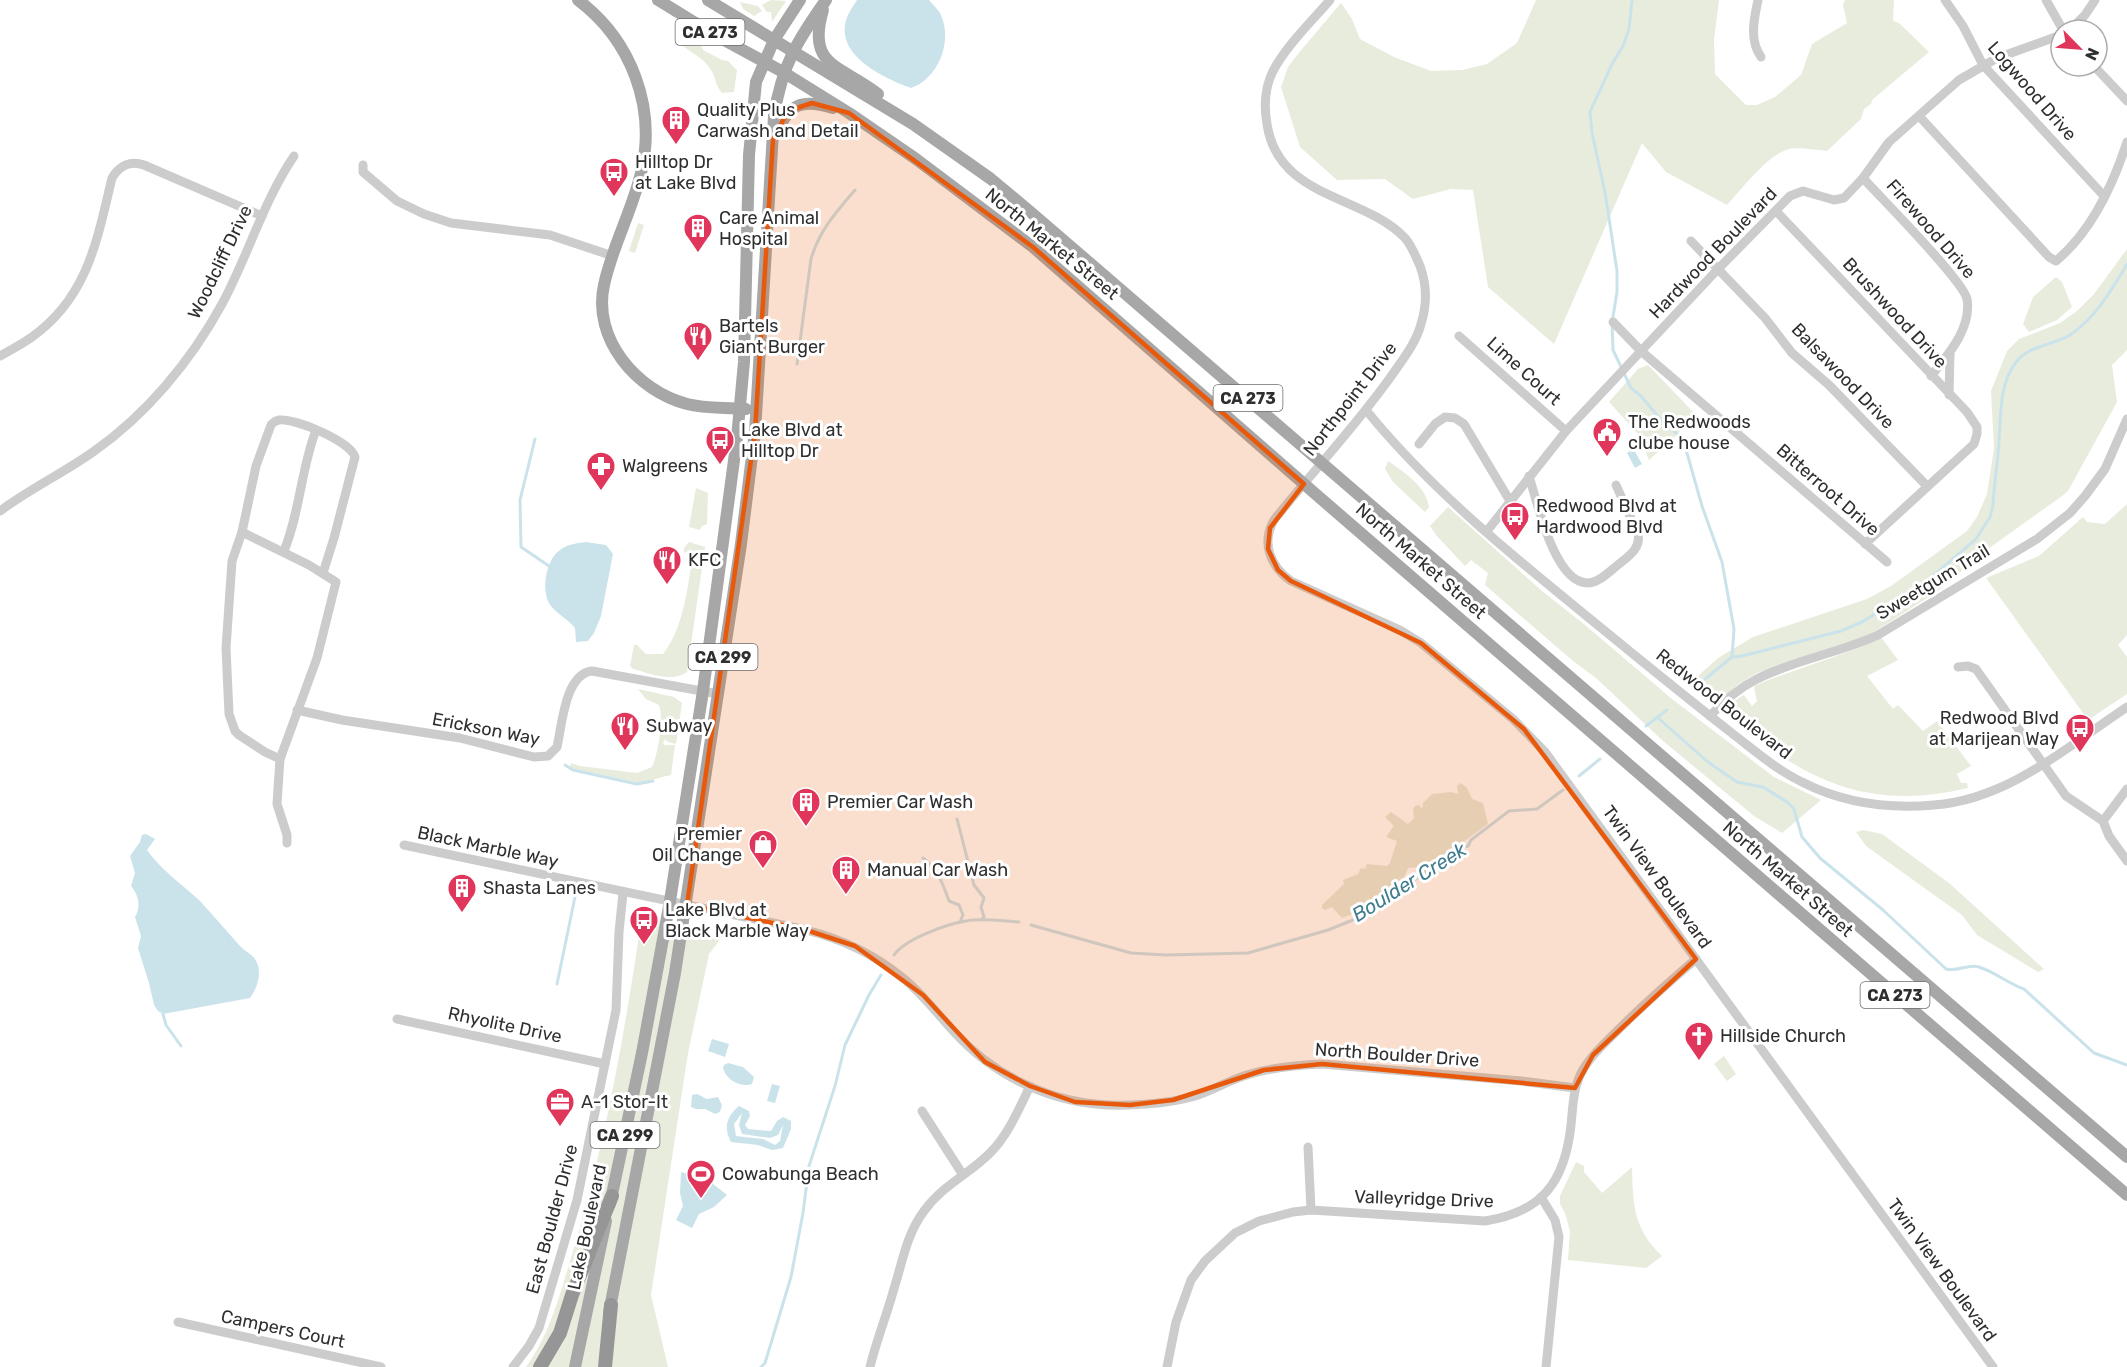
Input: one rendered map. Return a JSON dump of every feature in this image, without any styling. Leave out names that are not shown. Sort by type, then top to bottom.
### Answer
[{"type":"highway","points":[[540,1367],[560,1333],[572,1295],[612,1196]]},
{"type":"highway","points":[[605,1367],[610,1305]]},
{"type":"main road","points":[[578,0],[599,17],[621,45],[637,79],[645,117],[645,151],[641,175],[604,286],[603,314],[608,335],[619,355],[642,381],[666,396],[696,405],[756,410]]},
{"type":"main road","name":"North Market Street","points":[[658,0],[849,113],[916,159],[1033,247],[2127,1195]]},
{"type":"main road","name":"North Market Street","points":[[708,0],[914,124],[991,179],[1034,214],[2127,1157]]},
{"type":"main road","name":"Lake Boulevard","points":[[575,1367],[642,1053],[670,901],[703,691],[740,408],[744,362],[749,155],[756,82],[774,40],[800,0]]},
{"type":"main road","points":[[827,0],[818,25],[817,38],[824,58],[863,83],[914,124]]},
{"type":"main road","name":"Lake Boulevard","points":[[598,1367],[687,905],[741,544],[756,410],[774,116],[783,72],[793,51],[827,0]]},
{"type":"main road","points":[[773,139],[788,111],[796,106],[812,103],[849,113]]},
{"type":"street","name":"Northpoint Drive","points":[[1304,484],[1366,410],[1403,360],[1418,334],[1425,303],[1423,275],[1407,240],[1389,224],[1315,189],[1291,172],[1274,145],[1266,120],[1266,95],[1272,74],[1286,51],[1330,0]]},
{"type":"street","points":[[1758,0],[1754,44],[1761,57]]},
{"type":"street","name":"Logwood Drive","points":[[1945,0],[1963,26],[1977,57],[2104,196]]},
{"type":"street","points":[[2046,0],[2056,18]]},
{"type":"street","points":[[2082,18],[2095,0]]},
{"type":"street","name":"Hardwood Boulevard","points":[[1487,531],[1566,431],[1790,196],[1803,191],[1839,200],[1844,198],[1863,178],[1889,142],[1959,80],[1983,64],[2049,39]]},
{"type":"street","points":[[2105,78],[2127,101]]},
{"type":"street","points":[[1919,116],[2049,257],[2056,261],[2073,247],[2104,196],[2127,142]]},
{"type":"street","name":"Woodcliff Drive","points":[[0,511],[96,450],[154,399],[193,349],[222,304],[277,184],[294,156]]},
{"type":"street","points":[[0,356],[34,335],[74,294],[91,261],[112,178],[116,171],[125,165],[137,163],[144,165],[262,216]]},
{"type":"street","points":[[363,165],[363,172],[397,201],[424,214],[451,223],[550,235],[613,256]]},
{"type":"street","name":"Firewood Drive","points":[[1863,178],[1965,293],[1967,306],[1964,327],[1951,351]]},
{"type":"street","name":"Brushwood Drive","points":[[1776,210],[1975,422],[1977,434],[1974,444],[1927,486]]},
{"type":"street","name":"Balsawood Drive","points":[[1691,241],[1772,327],[1792,353],[1829,385],[1927,486]]},
{"type":"street","name":"Bitterroot Drive","points":[[1613,322],[1641,351],[1887,562]]},
{"type":"street","name":"Lime Court","points":[[1459,336],[1566,431]]},
{"type":"street","points":[[1931,376],[1951,351]]},
{"type":"street","points":[[1949,394],[1951,351]]},
{"type":"street","name":"Redwood Boulevard","points":[[1366,410],[1421,472],[1487,531],[1710,716],[1775,766],[1800,782],[1835,796],[1872,804],[1903,807],[1957,802],[1983,795],[2003,787],[2043,763],[2127,707]]},
{"type":"street","points":[[1419,444],[1439,421],[1445,417],[1455,418],[1464,424],[1510,501]]},
{"type":"street","name":"Sweetgum Trail","points":[[1710,716],[1752,682],[1851,647],[1878,635],[2037,538],[2070,513],[2085,496],[2105,469],[2127,419]]},
{"type":"street","points":[[280,759],[235,731],[229,714],[226,648],[230,576],[236,545],[242,532],[256,466],[271,425],[275,422],[286,420],[316,430],[346,444],[355,457],[323,573]]},
{"type":"street","points":[[284,551],[293,528],[305,468],[316,430]]},
{"type":"street","points":[[1529,476],[1557,559],[1574,578],[1586,583],[1608,572],[1636,549],[1639,542],[1638,534],[1616,485]]},
{"type":"street","name":"Twin View Boulevard","points":[[1304,484],[1276,517],[1270,528],[1268,549],[1278,570],[1291,581],[1422,642],[1524,729],[1566,779],[1993,1367]]},
{"type":"street","points":[[1865,544],[1927,486]]},
{"type":"street","points":[[242,532],[284,551],[336,582],[316,658],[280,759],[277,804],[287,835],[287,843]]},
{"type":"street","points":[[1958,667],[1968,666],[1976,669],[2066,796],[2103,821],[2109,836],[2127,861]]},
{"type":"street","name":"Erickson Way","points":[[297,710],[342,720],[460,738],[512,753],[541,758],[551,754],[557,747],[572,685],[583,672],[592,671],[718,694]]},
{"type":"street","points":[[2103,821],[2127,789]]},
{"type":"street","name":"Black Marble Way","points":[[404,845],[670,901]]},
{"type":"street","name":"East Boulder Drive","points":[[513,1367],[536,1335],[577,1200],[618,999],[619,932],[624,893]]},
{"type":"street","name":"North Boulder Drive","points":[[670,901],[819,933],[843,941],[875,957],[903,977],[923,995],[977,1055],[995,1068],[1030,1086],[1075,1102],[1130,1106],[1194,1096],[1248,1074],[1264,1070],[1323,1064],[1521,1081],[1575,1088]]},
{"type":"street","name":"Valleyridge Drive","points":[[1167,1367],[1171,1337],[1191,1280],[1205,1261],[1235,1233],[1259,1221],[1311,1210],[1485,1221],[1513,1215],[1541,1197],[1558,1175],[1566,1158],[1575,1088],[1582,1070],[1593,1055],[1634,1014],[1696,959]]},
{"type":"street","name":"Rhyolite Drive","points":[[397,1019],[605,1064]]},
{"type":"street","points":[[870,1367],[904,1251],[915,1224],[938,1194],[997,1145],[1030,1086]]},
{"type":"street","points":[[922,1111],[963,1175]]},
{"type":"street","points":[[1308,1148],[1311,1210]]},
{"type":"street","points":[[1541,1197],[1555,1220],[1559,1237],[1546,1367]]},
{"type":"street","name":"Campers Court","points":[[178,1322],[381,1367]]},
{"type":"highlighted area","points":[[812,103],[849,113],[1033,247],[1304,484],[1270,528],[1268,549],[1278,570],[1291,581],[1421,643],[1524,729],[1696,959],[1593,1055],[1575,1088],[1322,1064],[1264,1070],[1173,1100],[1130,1105],[1075,1102],[1030,1086],[985,1062],[923,995],[855,946],[806,930],[687,905],[755,432],[773,139],[788,111]]},
{"type":"shaded area","points":[[771,0],[786,1],[772,22],[771,12],[767,12],[762,5]]},
{"type":"shaded area","points":[[1536,0],[1719,0],[1714,40],[1715,74],[1746,105],[1757,105],[1775,97],[1801,75],[1812,44],[1847,23],[1843,5],[1845,0],[1894,0],[1893,21],[1899,23],[1929,52],[1872,100],[1871,104],[1864,109],[1861,119],[1827,151],[1797,148],[1781,152],[1756,173],[1727,205],[1666,172],[1642,143],[1554,344],[1488,287],[1473,190],[1451,189],[1413,199],[1385,179],[1337,180],[1300,147],[1281,87],[1288,67],[1341,3],[1352,19],[1360,39],[1394,57],[1431,71],[1462,70],[1487,64],[1517,43]]},
{"type":"shaded area","points":[[740,2],[758,6],[762,11],[754,16],[743,9]]},
{"type":"shaded area","points":[[682,36],[702,47],[703,50],[728,61],[737,70],[734,92],[722,93],[706,64],[682,45],[680,41]]},
{"type":"shaded area","points":[[638,223],[644,225],[635,253],[629,251]]},
{"type":"shaded area","points":[[2127,249],[2127,350],[2112,365],[2117,402],[2068,491],[1985,551],[1938,591],[1874,632],[1851,643],[1757,673],[1740,683],[1714,705],[1688,685],[1718,658],[1753,637],[1867,599],[1891,586],[1967,531],[1977,517],[1987,494],[1994,448],[1991,391],[2007,351],[2019,339],[2060,323],[2077,311],[2094,294]]},
{"type":"shaded area","points":[[2056,277],[2062,282],[2072,307],[2057,320],[2029,332],[2023,324],[2033,297]]},
{"type":"shaded area","points":[[1648,365],[1697,416],[1649,460],[1640,436],[1609,402],[1638,369]]},
{"type":"shaded area","points":[[1388,461],[1419,486],[1429,507],[1425,512],[1393,482],[1385,469]]},
{"type":"shaded area","points":[[696,488],[708,493],[707,524],[700,530],[689,527]]},
{"type":"shaded area","points":[[2127,504],[2127,635],[2118,645],[2127,657],[2127,694],[2088,720],[1986,578],[2039,556],[2083,517],[2087,522],[2105,524]]},
{"type":"shaded area","points":[[1448,507],[1542,591],[1672,699],[1774,777],[1821,800],[1782,833],[1754,816],[1663,741],[1596,678],[1485,585],[1488,573],[1471,560],[1465,566],[1430,526]]},
{"type":"shaded area","points":[[689,542],[705,547],[687,672],[668,677],[633,669],[630,666],[634,645],[646,654],[663,654],[676,632],[684,606],[693,553],[684,552]]},
{"type":"shaded area","points":[[1881,637],[1898,660],[1867,676],[1893,709],[1898,705],[1923,731],[1937,721],[1971,766],[1957,774],[1961,783],[1967,783],[1968,788],[1909,796],[1881,795],[1855,790],[1830,782],[1805,770],[1780,755],[1722,711],[1723,708],[1744,695],[1752,706],[1757,701],[1754,688],[1756,685],[1850,651]]},
{"type":"shaded area","points":[[638,689],[674,697],[682,703],[676,744],[665,739],[663,743],[675,745],[671,775],[640,783],[570,768],[571,763],[637,773],[652,767],[660,736],[659,705],[646,699]]},
{"type":"shaded area","points":[[1461,783],[1467,788],[1472,799],[1483,803],[1488,824],[1439,858],[1420,867],[1408,868],[1405,876],[1391,891],[1360,910],[1342,918],[1332,907],[1325,910],[1322,908],[1322,905],[1344,884],[1343,880],[1358,874],[1361,868],[1365,869],[1367,864],[1387,866],[1390,863],[1397,841],[1386,837],[1394,826],[1385,817],[1391,812],[1408,824],[1414,818],[1415,806],[1419,805],[1422,809],[1423,803],[1432,794],[1451,792],[1458,794],[1457,786]]},
{"type":"shaded area","points":[[1863,830],[1882,834],[1949,883],[2044,969],[2038,972],[1977,935],[1962,915],[1866,846],[1856,832]]},
{"type":"shaded area","points":[[642,916],[722,937],[709,954],[688,1053],[651,1295],[668,1367],[526,1367],[553,1315],[594,1174],[629,1002]]},
{"type":"shaded area","points":[[1724,1056],[1736,1074],[1727,1081],[1714,1064]]},
{"type":"shaded area","points":[[1576,1162],[1584,1166],[1584,1172],[1602,1193],[1632,1167],[1636,1215],[1645,1236],[1662,1256],[1646,1268],[1568,1260],[1570,1231],[1560,1204],[1560,1196]]},
{"type":"water","points":[[857,0],[929,0],[941,15],[945,37],[941,58],[929,77],[911,88],[878,73],[857,57],[845,37],[845,25]]},
{"type":"water","points":[[1633,448],[1642,464],[1635,468],[1627,453]]},
{"type":"water","points":[[586,542],[606,545],[613,554],[601,616],[594,633],[588,641],[576,642],[575,628],[553,609],[548,600],[545,585],[548,568],[555,554],[569,545]]},
{"type":"water","points":[[146,834],[155,839],[147,850],[153,857],[200,901],[241,947],[256,960],[259,977],[250,998],[163,1014],[154,1005],[138,948],[141,936],[135,917],[138,901],[131,886],[135,873],[130,856],[142,835]]},
{"type":"water","points":[[712,1039],[729,1044],[725,1057],[708,1051]]},
{"type":"water","points":[[728,1063],[743,1067],[754,1077],[752,1084],[739,1084],[727,1076],[723,1068]]},
{"type":"water","points":[[772,1084],[780,1086],[775,1103],[767,1101]]},
{"type":"water","points":[[697,1094],[707,1099],[718,1097],[722,1105],[720,1112],[715,1114],[705,1109],[691,1107],[692,1095]]},
{"type":"water","points":[[739,1106],[749,1111],[750,1116],[745,1125],[748,1129],[771,1131],[777,1121],[783,1117],[791,1121],[791,1129],[783,1148],[772,1150],[758,1145],[731,1142],[727,1122]],"holes":[[[742,1113],[739,1125],[742,1134],[770,1138],[778,1135],[783,1125],[780,1141],[775,1145],[763,1139],[736,1136],[734,1124]]]},
{"type":"water","name":"Cowabunga Beach","points":[[681,1172],[708,1180],[727,1195],[714,1207],[699,1214],[692,1228],[676,1220],[683,1206],[680,1193]]},
{"type":"waterway","points":[[1632,0],[1629,29],[1623,46],[1590,112],[1617,271],[1617,292],[1612,323],[1613,350],[1631,388],[1641,396],[1661,420],[1683,439],[1702,506],[1722,562],[1734,629],[1732,657]]},
{"type":"waterway","points":[[797,364],[814,249],[823,231],[855,190]]},
{"type":"waterway","name":"Boulder Creek","points":[[1699,684],[1732,657],[1841,631],[1862,622],[1926,582],[1976,539],[1990,517],[1993,505],[2002,399],[2011,370],[2022,356],[2035,348],[2070,335],[2088,320],[2127,264]]},
{"type":"waterway","points":[[535,439],[520,500],[521,547],[552,568]]},
{"type":"waterway","name":"Boulder Creek","points":[[1646,726],[1667,710]]},
{"type":"waterway","points":[[1657,717],[1708,762],[1737,782],[1763,787],[1787,802],[1794,809],[1802,837],[1820,858],[1883,910],[1946,969],[1979,967],[2024,989],[2094,1053],[2127,1065]]},
{"type":"waterway","name":"Boulder Creek","points":[[1579,776],[1600,759]]},
{"type":"waterway","points":[[565,765],[573,770],[637,784],[653,781]]},
{"type":"waterway","name":"Boulder Creek","points":[[1031,925],[1131,953],[1166,955],[1248,953],[1328,930],[1363,916],[1395,895],[1452,851],[1468,846],[1471,840],[1509,811],[1537,809],[1563,790]]},
{"type":"waterway","points":[[957,819],[974,885],[984,898],[981,907],[984,917],[981,920]]},
{"type":"waterway","points":[[923,858],[936,872],[949,901],[959,905],[963,915],[960,922]]},
{"type":"waterway","points":[[557,984],[575,897]]},
{"type":"waterway","name":"Boulder Creek","points":[[894,955],[907,943],[958,923],[979,920],[1019,922]]},
{"type":"waterway","name":"Boulder Creek","points":[[761,1367],[765,1363],[791,1277],[809,1166],[835,1086],[845,1045],[881,975]]},
{"type":"waterway","points":[[163,1014],[166,1025],[181,1046]]},
{"type":"place","name":"Quality Plus Carwash and Detail","points":[[676,146]]},
{"type":"place","name":"Hilltop Dr at Lake Blvd","points":[[614,198]]},
{"type":"place","name":"Care Animal Hospital","points":[[698,254]]},
{"type":"place","name":"Bartels Giant Burger","points":[[698,362]]},
{"type":"place","name":"The Redwoods clube house","points":[[1607,458]]},
{"type":"place","name":"Lake Blvd at Hilltop Dr","points":[[720,466]]},
{"type":"place","name":"Walgreens","points":[[601,492]]},
{"type":"place","name":"Redwood Blvd at Hardwood Blvd","points":[[1515,542]]},
{"type":"place","name":"KFC","points":[[667,586]]},
{"type":"place","name":"Subway","points":[[625,752]]},
{"type":"place","name":"Redwood Blvd at Marijean Way","points":[[2080,754]]},
{"type":"place","name":"Premier Car Wash","points":[[806,828]]},
{"type":"place","name":"Premier Oil Change","points":[[763,870]]},
{"type":"place","name":"Manual Car Wash","points":[[846,896]]},
{"type":"place","name":"Shasta Lanes","points":[[462,914]]},
{"type":"place","name":"Lake Blvd at Black Marble Way","points":[[644,946]]},
{"type":"place","name":"Hillside Church","points":[[1699,1062]]},
{"type":"place","name":"A-1 Stor-It","points":[[560,1128]]},
{"type":"place","name":"Cowabunga Beach","points":[[701,1200]]}]
